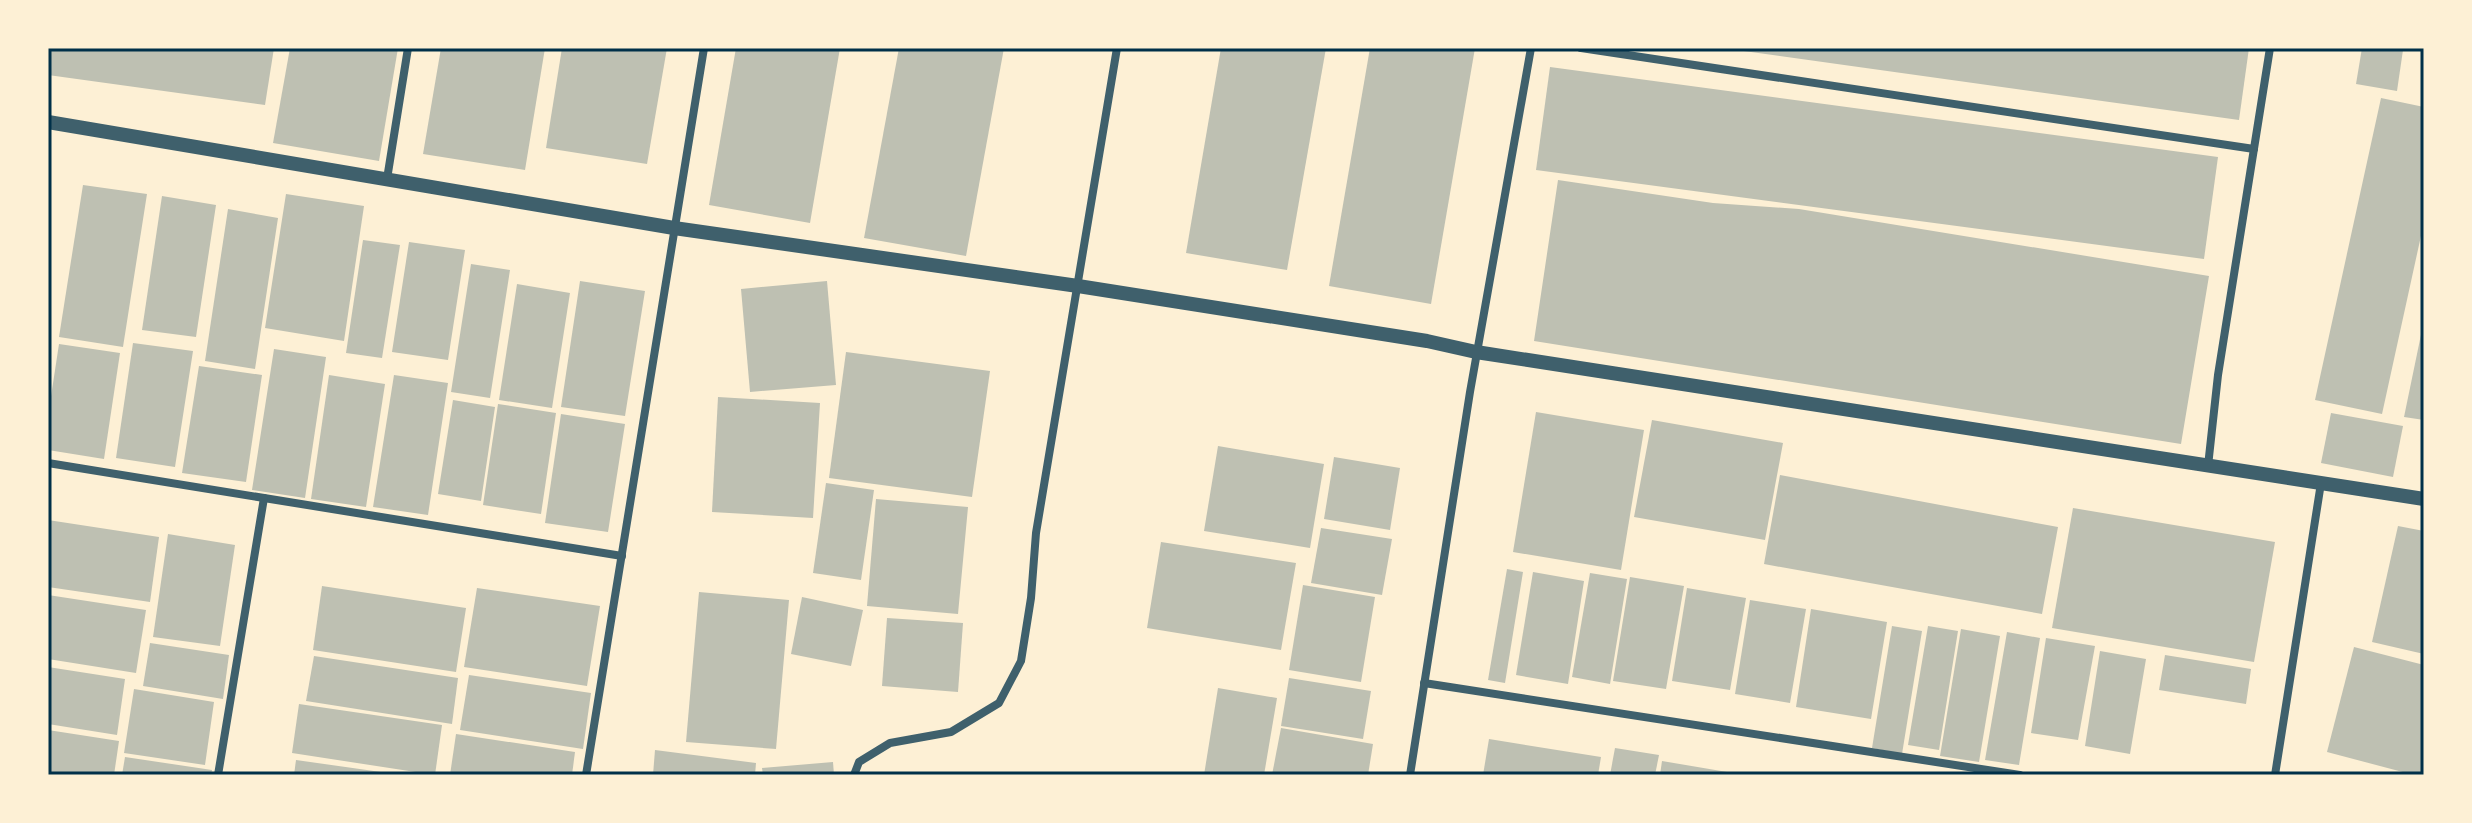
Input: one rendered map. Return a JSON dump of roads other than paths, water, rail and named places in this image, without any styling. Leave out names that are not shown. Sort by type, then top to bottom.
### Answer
[{"type":"street","points":[[387,179],[408,48]]},
{"type":"street","points":[[586,775],[704,48]]},
{"type":"street","points":[[854,775],[859,762],[890,743],[951,732],[999,703],[1021,661],[1031,598],[1036,533],[1117,48]]},
{"type":"street","points":[[1410,775],[1476,352],[1531,48]]},
{"type":"street","points":[[1581,48],[2254,149]]},
{"type":"street","points":[[2208,466],[2218,375],[2270,48]]},
{"type":"street","points":[[48,122],[674,228],[1078,286],[1427,341],[1476,352],[2424,499]]},
{"type":"street","points":[[48,463],[622,556]]},
{"type":"street","points":[[2275,775],[2321,483]]},
{"type":"street","points":[[218,775],[264,498]]},
{"type":"street","points":[[1424,683],[2020,775]]}]
